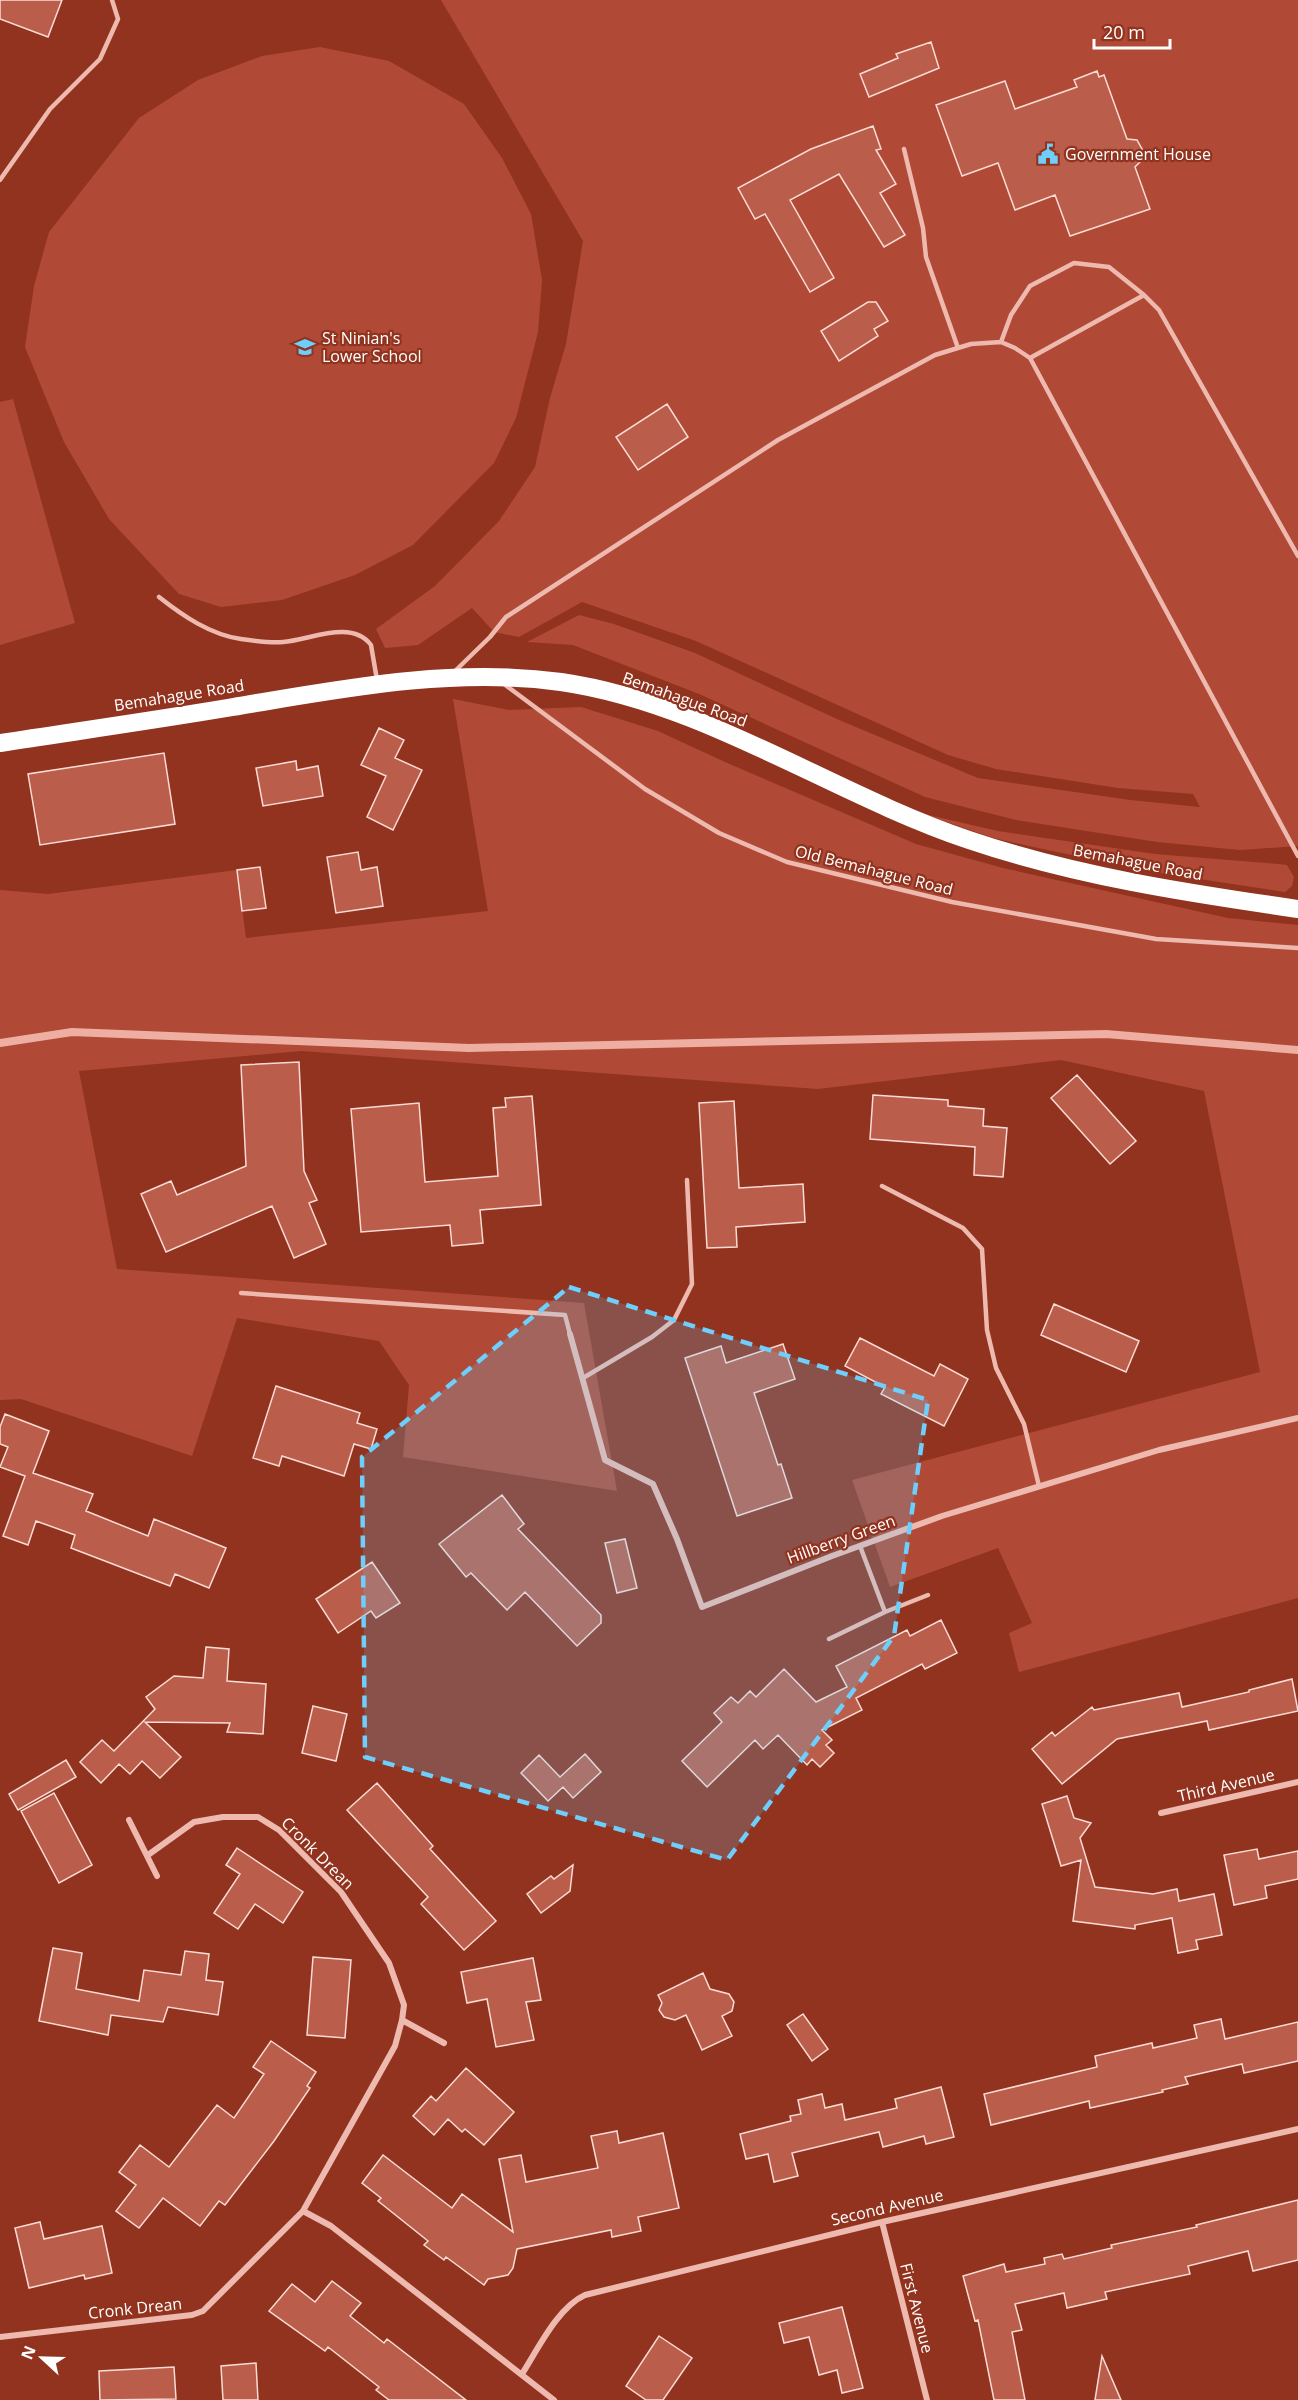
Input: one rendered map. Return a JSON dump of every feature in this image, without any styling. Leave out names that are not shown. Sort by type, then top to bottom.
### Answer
[{"type":"highway","name":"Bemahague Road","points":[[0,743],[378,684],[449,677],[495,677],[562,682],[632,698],[718,729],[880,804],[968,840],[1080,872],[1199,895],[1298,909]]},
{"type":"street","name":"Hillberry Green","points":[[570,1334],[605,1461],[653,1484],[677,1539],[702,1607],[942,1516],[1159,1450],[1298,1418]]},
{"type":"street","name":"Third Avenue","points":[[1161,1813],[1298,1782]]},
{"type":"street","name":"Cronk Drean","points":[[0,2337],[192,2315],[203,2311],[303,2211],[395,2046],[404,2005],[389,1964],[341,1892],[279,1830],[258,1817],[223,1817],[194,1822],[148,1855]]},
{"type":"street","points":[[129,1820],[157,1876]]},
{"type":"street","points":[[402,2020],[444,2043]]},
{"type":"street","name":"Second Avenue","points":[[522,2374],[563,2311],[572,2300],[585,2295],[882,2222],[1298,2129]]},
{"type":"street","points":[[303,2211],[331,2226],[554,2400]]},
{"type":"street","name":"First Avenue","points":[[882,2222],[927,2400]]},
{"type":"lane","points":[[0,180],[50,109],[100,59],[118,19],[112,0]]},
{"type":"lane","points":[[904,149],[923,228],[926,257],[958,348]]},
{"type":"lane","points":[[1001,342],[1011,315],[1030,286],[1074,263],[1109,267],[1159,310],[1298,556]]},
{"type":"lane","points":[[1030,358],[1144,295]]},
{"type":"lane","points":[[449,677],[490,637],[506,617],[778,440],[935,355],[971,344],[1001,342],[1030,358],[1298,856]]},
{"type":"lane","points":[[159,597],[183,616],[238,639],[281,643],[334,633],[359,634],[371,645],[378,684]]},
{"type":"lane","name":"Old Bemahague Road","points":[[495,677],[645,789],[719,833],[787,862],[952,902],[1156,939],[1298,948]]},
{"type":"lane","points":[[582,1378],[652,1337],[674,1320],[692,1284],[687,1180]]},
{"type":"lane","points":[[882,1186],[963,1228],[982,1249],[987,1330],[996,1368],[1024,1424],[1039,1486]]},
{"type":"lane","points":[[241,1293],[565,1315],[570,1334]]},
{"type":"lane","points":[[860,1546],[885,1612]]},
{"type":"lane","points":[[829,1639],[885,1612],[928,1595]]},
{"type":"highlighted area","points":[[569,1287],[928,1400],[894,1636],[727,1860],[365,1757],[362,1457]]},
{"type":"shaded area","name":"Government House","points":[[441,0],[1298,0],[1298,846],[1240,850],[1157,842],[1016,820],[925,797],[699,694],[573,645],[527,642],[579,615],[614,624],[695,653],[839,720],[978,778],[1130,800],[1200,807],[1193,794],[1118,788],[996,769],[948,755],[696,641],[582,602],[519,637],[494,632],[472,608],[418,645],[385,648],[376,629],[435,586],[499,521],[535,467],[550,398],[566,344],[583,241]]},
{"type":"shaded area","points":[[320,47],[389,61],[464,104],[502,158],[531,214],[542,280],[538,332],[516,418],[494,463],[413,545],[355,575],[282,600],[221,607],[179,594],[109,519],[64,442],[25,347],[34,286],[49,232],[139,118],[198,80],[262,56]]},
{"type":"shaded area","points":[[13,399],[75,623],[0,645],[0,402]]},
{"type":"shaded area","points":[[453,699],[509,710],[581,707],[658,731],[916,844],[1003,868],[1228,918],[1298,925],[1298,1598],[1019,1672],[1009,1633],[1032,1623],[998,1548],[890,1587],[852,1480],[1260,1372],[1204,1091],[1061,1060],[818,1089],[301,1051],[79,1071],[117,1269],[584,1303],[617,1491],[403,1457],[409,1385],[379,1341],[237,1318],[192,1456],[21,1399],[0,1400],[0,890],[48,894],[237,870],[246,938],[488,911]]},
{"type":"shaded area","points":[[924,814],[998,831],[1155,854],[1287,865],[1294,877],[1292,886],[1285,892],[1153,872],[993,838]]},
{"type":"building","points":[[0,0],[62,0],[48,37],[0,19]]},
{"type":"building","points":[[931,42],[939,68],[869,97],[860,74],[898,58],[896,54]]},
{"type":"building","name":"Government House","points":[[1097,71],[1099,77],[1104,75],[1127,139],[1137,140],[1142,149],[1142,160],[1135,167],[1150,209],[1070,236],[1055,195],[1015,210],[998,163],[962,176],[936,105],[1005,81],[1015,109],[1077,87],[1074,80]]},
{"type":"building","points":[[873,126],[881,149],[876,150],[896,184],[880,193],[905,235],[884,247],[839,174],[790,200],[834,278],[810,292],[765,214],[755,219],[738,188],[811,149]]},
{"type":"building","points":[[868,302],[876,302],[888,321],[874,329],[878,336],[839,361],[821,331]]},
{"type":"building","points":[[667,404],[688,437],[638,470],[616,437]]},
{"type":"building","points":[[379,728],[404,740],[395,758],[422,770],[393,830],[367,817],[386,776],[361,765]]},
{"type":"building","points":[[164,753],[175,824],[40,845],[28,774]]},
{"type":"building","points":[[296,761],[297,770],[318,766],[323,796],[263,806],[256,768]]},
{"type":"building","points":[[358,852],[361,870],[377,867],[383,906],[336,913],[327,857]]},
{"type":"building","points":[[260,867],[266,908],[242,911],[237,870]]},
{"type":"building","points":[[299,1062],[304,1171],[317,1200],[309,1203],[326,1244],[294,1258],[272,1206],[166,1252],[141,1194],[171,1181],[177,1195],[246,1166],[241,1065]]},
{"type":"building","points":[[1077,1075],[1136,1141],[1110,1164],[1051,1098]]},
{"type":"building","points":[[873,1095],[948,1100],[948,1106],[984,1109],[983,1126],[1007,1128],[1003,1177],[974,1175],[975,1147],[870,1139]]},
{"type":"building","points":[[532,1096],[541,1205],[480,1210],[483,1243],[452,1246],[450,1225],[361,1232],[351,1109],[419,1103],[425,1182],[498,1176],[493,1108],[506,1107],[505,1098]]},
{"type":"building","points":[[734,1101],[739,1188],[803,1184],[805,1222],[736,1227],[737,1247],[707,1248],[699,1103]]},
{"type":"building","points":[[1054,1304],[1139,1341],[1126,1372],[1041,1335]]},
{"type":"building","points":[[860,1338],[934,1376],[940,1364],[968,1379],[944,1426],[881,1394],[885,1387],[845,1366]]},
{"type":"building","points":[[783,1344],[795,1379],[754,1393],[778,1465],[781,1464],[792,1498],[737,1516],[685,1358],[721,1346],[726,1363]]},
{"type":"building","points":[[276,1386],[360,1413],[357,1423],[377,1429],[371,1449],[354,1444],[344,1476],[282,1456],[279,1466],[253,1458]]},
{"type":"building","points":[[5,1414],[49,1431],[33,1473],[93,1494],[86,1511],[148,1536],[154,1519],[226,1548],[209,1588],[175,1574],[170,1586],[71,1548],[75,1535],[36,1521],[28,1545],[3,1536],[25,1476],[0,1467],[8,1447],[0,1444],[0,1427]]},
{"type":"building","points":[[502,1495],[524,1524],[518,1529],[601,1615],[601,1623],[577,1646],[525,1592],[507,1610],[471,1573],[466,1577],[439,1544]]},
{"type":"building","points":[[625,1539],[637,1588],[617,1593],[605,1543]]},
{"type":"building","points":[[372,1562],[400,1603],[376,1618],[371,1611],[338,1633],[316,1599]]},
{"type":"building","points":[[941,1620],[957,1653],[925,1669],[922,1664],[856,1698],[862,1710],[822,1730],[832,1740],[826,1745],[834,1753],[820,1767],[812,1759],[807,1765],[778,1735],[763,1749],[755,1740],[707,1787],[682,1761],[722,1722],[714,1713],[731,1697],[738,1703],[750,1691],[756,1697],[784,1669],[816,1702],[847,1687],[836,1666],[907,1630],[910,1636]]},
{"type":"building","points":[[206,1647],[229,1649],[227,1681],[266,1684],[263,1734],[227,1732],[230,1723],[145,1722],[181,1757],[160,1778],[142,1761],[130,1774],[119,1764],[101,1783],[80,1762],[102,1740],[114,1751],[155,1709],[146,1697],[174,1676],[203,1678]]},
{"type":"building","points":[[1292,1679],[1298,1711],[1209,1730],[1207,1721],[1117,1739],[1062,1784],[1032,1749],[1052,1732],[1055,1736],[1092,1707],[1094,1710],[1179,1693],[1182,1707],[1249,1692],[1249,1690]]},
{"type":"building","points":[[313,1706],[347,1714],[336,1761],[302,1753]]},
{"type":"building","points":[[585,1754],[601,1772],[573,1798],[563,1787],[548,1801],[521,1773],[539,1755],[560,1777]]},
{"type":"building","points":[[66,1760],[76,1777],[18,1810],[9,1794]]},
{"type":"building","points":[[377,1783],[433,1846],[430,1849],[496,1921],[464,1950],[421,1904],[428,1897],[347,1810]]},
{"type":"building","points":[[54,1793],[92,1865],[59,1883],[21,1811]]},
{"type":"building","points":[[1067,1796],[1074,1818],[1091,1823],[1080,1838],[1095,1887],[1153,1894],[1177,1889],[1179,1901],[1214,1894],[1222,1935],[1196,1940],[1198,1949],[1178,1953],[1172,1918],[1135,1925],[1135,1929],[1073,1921],[1081,1860],[1061,1866],[1042,1804]]},
{"type":"building","points":[[237,1848],[303,1892],[283,1923],[255,1904],[238,1929],[214,1913],[240,1874],[226,1865]]},
{"type":"building","points":[[1257,1849],[1259,1859],[1298,1851],[1298,1879],[1265,1886],[1267,1898],[1234,1905],[1224,1855]]},
{"type":"building","points":[[573,1865],[570,1891],[541,1913],[527,1894],[551,1876],[554,1879]]},
{"type":"building","points":[[53,1948],[82,1953],[76,1989],[139,2001],[144,1970],[181,1975],[185,1951],[209,1954],[206,1980],[223,1982],[218,2015],[168,2007],[163,2022],[111,2015],[108,2035],[39,2021]]},
{"type":"building","points":[[313,1957],[351,1960],[345,2038],[307,2035]]},
{"type":"building","points":[[533,1958],[541,2000],[526,2002],[534,2040],[496,2047],[487,1999],[467,2003],[461,1972]]},
{"type":"building","points":[[703,1973],[710,1989],[729,1994],[734,2002],[732,2011],[722,2016],[732,2036],[702,2050],[686,2015],[675,2020],[664,2017],[659,2010],[662,2003],[658,1995]]},
{"type":"building","points":[[803,2014],[828,2049],[812,2061],[787,2025]]},
{"type":"building","points":[[1221,2019],[1225,2039],[1298,2022],[1298,2061],[1244,2073],[1242,2064],[1185,2077],[1188,2084],[1162,2090],[1163,2092],[1090,2108],[1089,2101],[991,2125],[984,2094],[1097,2067],[1095,2056],[1152,2043],[1153,2048],[1197,2038],[1194,2025]]},
{"type":"building","points":[[271,2041],[316,2072],[307,2086],[310,2088],[274,2141],[225,2205],[219,2201],[200,2226],[163,2198],[139,2228],[116,2211],[136,2185],[119,2172],[140,2145],[169,2167],[217,2105],[234,2118],[264,2074],[253,2067]]},
{"type":"building","points":[[466,2068],[514,2112],[484,2145],[465,2129],[462,2132],[448,2119],[434,2135],[413,2116],[431,2096],[436,2101]]},
{"type":"building","points":[[941,2087],[954,2137],[926,2144],[924,2136],[883,2147],[879,2132],[792,2153],[798,2176],[774,2182],[768,2154],[746,2159],[740,2134],[791,2121],[790,2116],[801,2114],[798,2100],[822,2094],[825,2108],[842,2104],[845,2120],[897,2108],[895,2099]]},
{"type":"building","points":[[617,2131],[619,2143],[663,2133],[679,2208],[638,2217],[641,2231],[612,2237],[611,2230],[517,2249],[513,2268],[508,2275],[488,2279],[484,2285],[446,2257],[444,2260],[424,2245],[428,2241],[378,2201],[381,2198],[362,2183],[383,2155],[452,2208],[462,2194],[513,2232],[499,2159],[521,2155],[526,2182],[598,2168],[591,2136]]},
{"type":"building","points":[[1298,2200],[1298,2260],[1253,2271],[1248,2251],[1188,2266],[1190,2274],[1105,2292],[1107,2299],[1067,2308],[1064,2293],[1015,2304],[1022,2330],[1012,2332],[1025,2400],[994,2400],[978,2320],[975,2321],[963,2276],[1004,2264],[1006,2272],[1045,2264],[1044,2258],[1062,2254],[1064,2259],[1112,2248],[1111,2245],[1197,2227],[1196,2225]]},
{"type":"building","points":[[40,2222],[44,2239],[102,2226],[112,2273],[85,2279],[84,2275],[29,2288],[15,2228]]},
{"type":"building","points":[[332,2281],[361,2303],[350,2316],[384,2343],[387,2339],[466,2400],[389,2400],[376,2390],[379,2387],[328,2347],[325,2351],[269,2311],[292,2284],[315,2302]]},
{"type":"building","points":[[842,2307],[863,2388],[842,2393],[837,2370],[819,2375],[809,2337],[784,2343],[779,2323]]},
{"type":"building","points":[[659,2336],[692,2358],[663,2400],[646,2400],[626,2386]]},
{"type":"building","points":[[1102,2356],[1121,2400],[1095,2400]]},
{"type":"building","points":[[256,2363],[258,2400],[223,2400],[221,2366]]},
{"type":"building","points":[[174,2367],[176,2399],[100,2400],[99,2371]]},
{"type":"waterway","points":[[0,1043],[72,1032],[469,1048],[1106,1034],[1298,1050]]},
{"type":"place","name":"Government House","points":[[1048,154]]},
{"type":"place","name":"St Ninian's Lower School","points":[[305,347]]}]
